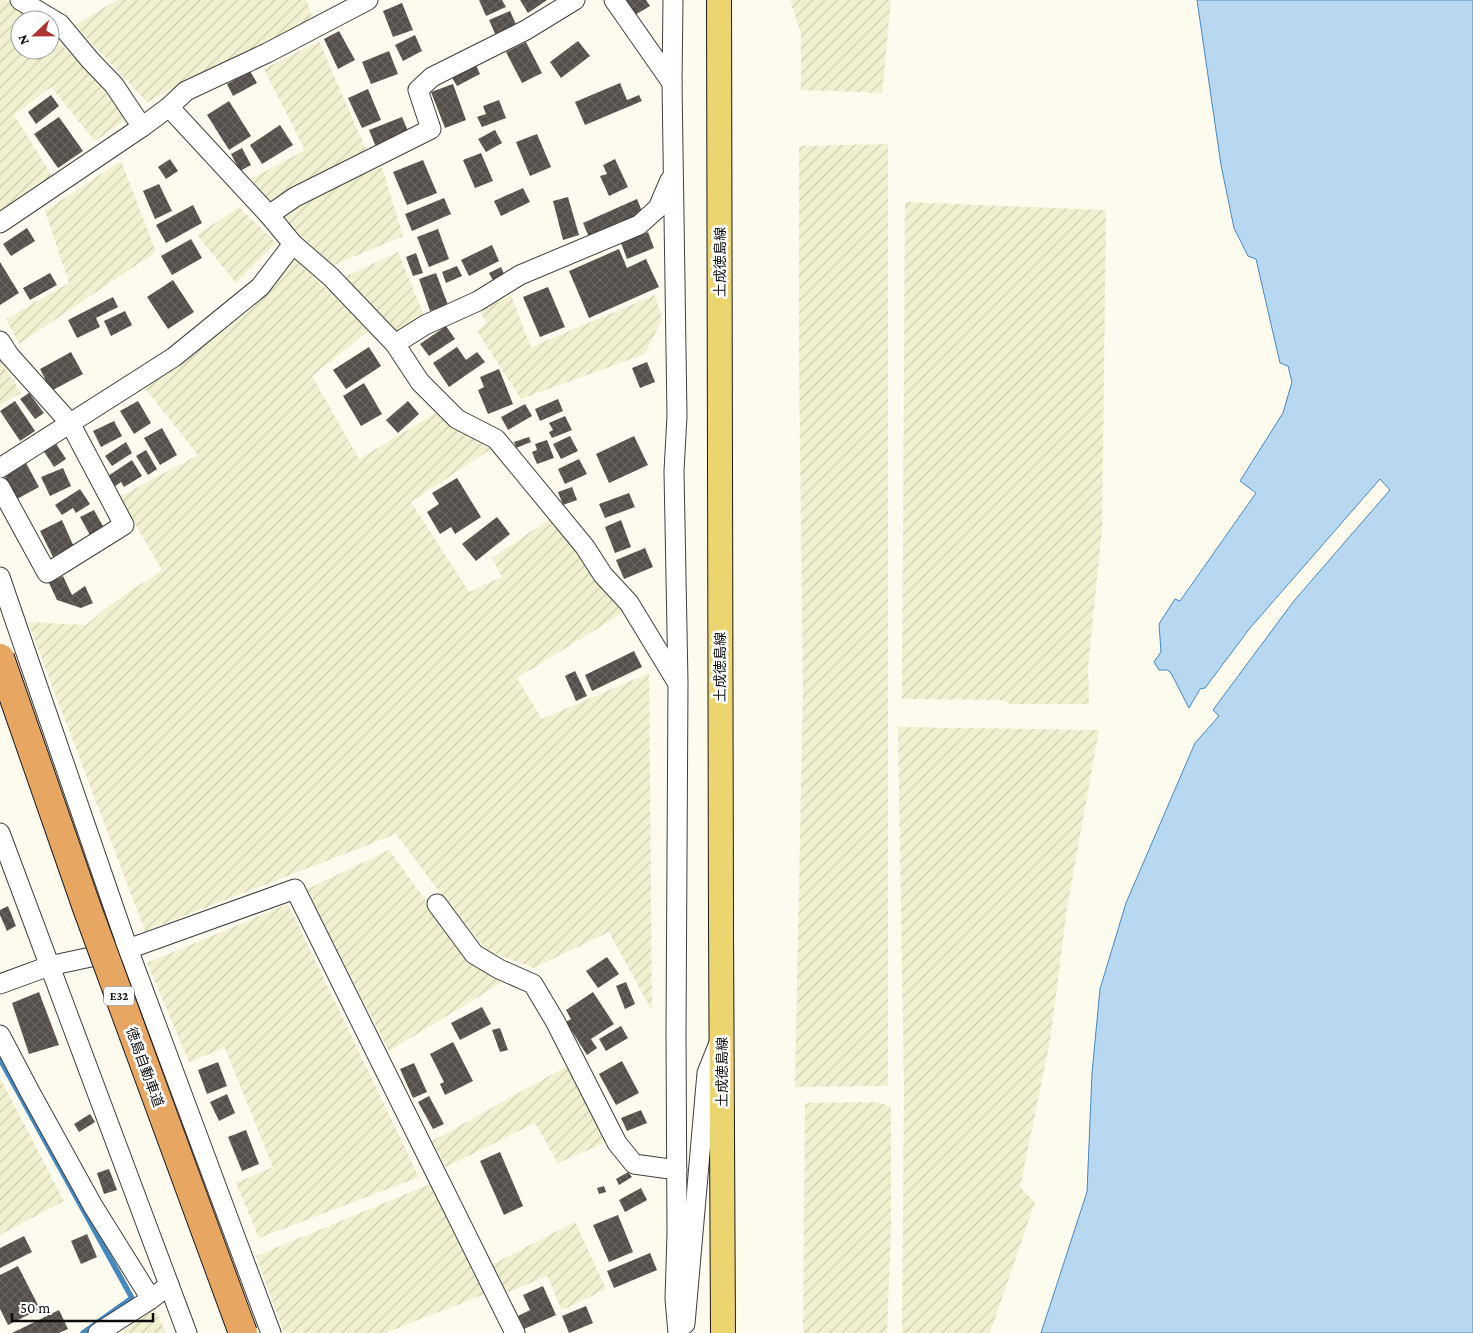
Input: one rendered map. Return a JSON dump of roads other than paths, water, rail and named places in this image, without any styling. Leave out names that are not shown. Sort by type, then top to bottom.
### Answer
[{"type":"highway","name":"徳島自動車道","points":[[0,658],[86,908],[243,1333]]},
{"type":"main road","name":"土成徳島線","points":[[719,0],[723,1333]]},
{"type":"street","points":[[20,0],[60,24],[114,85],[142,126]]},
{"type":"street","points":[[0,223],[169,107],[186,91],[266,53],[368,0]]},
{"type":"street","points":[[269,215],[295,197],[430,129],[418,90],[432,76],[526,30],[576,0]]},
{"type":"street","points":[[614,0],[672,83]]},
{"type":"street","points":[[673,0],[672,83],[678,416],[674,471],[678,683],[675,1299],[678,1333]]},
{"type":"street","points":[[169,107],[269,215],[293,244],[331,277],[395,344],[420,382],[457,419],[496,438],[585,547],[603,575],[629,603],[678,683]]},
{"type":"street","points":[[395,344],[425,325],[478,301],[520,275],[639,225],[658,208],[674,172]]},
{"type":"street","points":[[0,468],[181,351],[260,287],[293,244]]},
{"type":"street","points":[[0,341],[9,355],[70,423],[124,525],[47,573],[0,487]]},
{"type":"street","points":[[0,577],[128,948],[271,1333]]},
{"type":"street","points":[[0,833],[187,1333]]},
{"type":"street","points":[[0,984],[49,966],[128,948],[295,889],[515,1333]]},
{"type":"street","points":[[437,904],[474,954],[499,969],[533,984],[555,1021],[617,1143],[634,1164],[677,1170]]},
{"type":"street","points":[[0,1035],[93,1206],[151,1299]]},
{"type":"street","points":[[683,1333],[687,1314],[707,1073],[721,1037]]},
{"type":"street","points":[[98,1333],[151,1299],[169,1285]]},
{"type":"water","points":[[1197,0],[1473,0],[1473,1333],[1041,1333],[1087,1192],[1092,1073],[1100,989],[1126,903],[1195,743],[1219,716],[1213,710],[1293,602],[1390,490],[1380,479],[1250,628],[1205,688],[1200,689],[1189,708],[1171,673],[1167,670],[1159,670],[1154,662],[1161,652],[1159,624],[1175,599],[1180,601],[1256,493],[1240,481],[1283,413],[1292,382],[1288,366],[1280,363],[1256,259],[1248,256],[1234,228],[1221,165]]},
{"type":"waterway","points":[[0,1059],[132,1298],[83,1333]]}]
